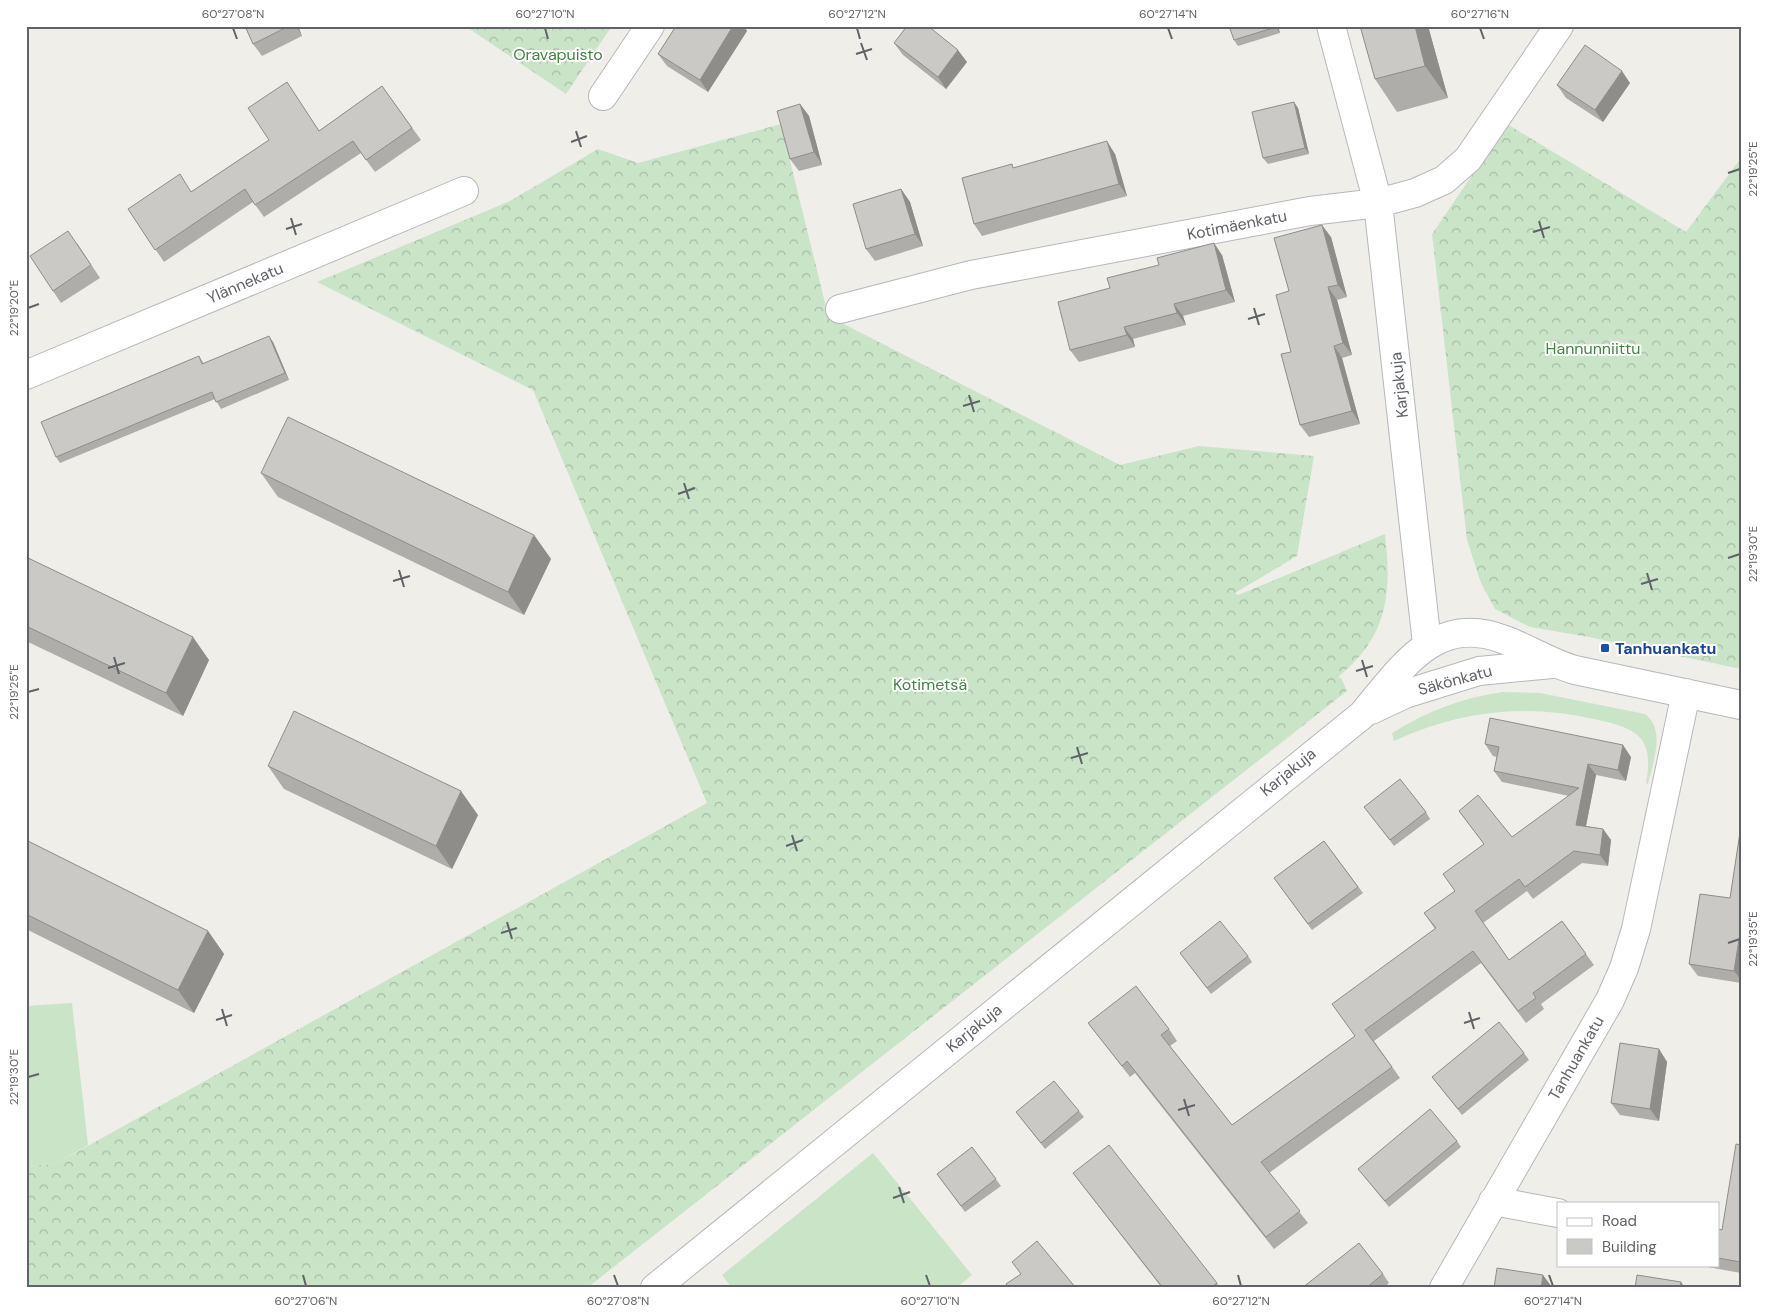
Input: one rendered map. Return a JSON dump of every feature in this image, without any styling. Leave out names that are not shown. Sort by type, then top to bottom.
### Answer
[{"type":"street","points":[[603,96],[650,26]]},
{"type":"street","name":"Karjakuja","points":[[655,1288],[1262,794],[1362,715],[1408,661],[1427,644],[1378,203],[1331,26]]},
{"type":"street","name":"Kotimäenkatu","points":[[840,309],[971,276],[1310,211],[1378,203],[1415,193],[1444,180],[1468,159],[1558,26]]},
{"type":"street","name":"Ylännekatu","points":[[26,374],[464,191]]},
{"type":"street","name":"Säkönkatu","points":[[1427,644],[1457,632],[1479,633],[1504,639],[1552,664],[1741,705]]},
{"type":"street","name":"Säkönkatu","points":[[1362,715],[1405,694],[1470,674],[1502,668],[1552,664]]},
{"type":"street","name":"Tanhuankatu","points":[[1444,1288],[1610,1000],[1624,968],[1646,888],[1686,693]]},
{"type":"street","points":[[1493,1201],[1557,1213]]},
{"type":"green space","name":"Oravapuisto","points":[[465,26],[612,26],[566,94]]},
{"type":"green space","name":"Kotimetsä","points":[[781,124],[827,311],[832,318],[1120,465],[1199,446],[1314,456],[1297,556],[1235,593],[1238,595],[1385,534],[1388,576],[1383,613],[1377,630],[1367,646],[1355,662],[1338,677],[1341,678],[1347,691],[587,1288],[26,1288],[26,1166],[55,1164],[707,803],[533,390],[317,282],[510,201],[598,149],[638,163]]},
{"type":"green space","name":"Hannunniittu","points":[[1507,124],[1686,232],[1741,158],[1741,669],[1589,637],[1530,627],[1495,609],[1481,583],[1467,540],[1432,234]]},
{"type":"green space","points":[[1503,692],[1540,693],[1645,714],[1655,729],[1656,737],[1655,756],[1648,784],[1646,783],[1648,754],[1645,744],[1639,737],[1621,726],[1609,722],[1568,714],[1543,711],[1492,713],[1443,723],[1394,741],[1392,733],[1418,718],[1445,706]]},
{"type":"green space","points":[[72,1003],[88,1145],[55,1164],[26,1166],[26,1006]]},
{"type":"green space","points":[[873,1153],[972,1275],[956,1288],[732,1288],[722,1275]]},
{"type":"building","points":[[245,26],[289,26],[253,44]]},
{"type":"building","points":[[676,26],[733,26],[700,80],[658,54]]},
{"type":"building","points":[[907,26],[928,26],[958,50],[938,77],[894,43]]},
{"type":"building","points":[[1229,26],[1275,26],[1276,27],[1234,40]]},
{"type":"building","points":[[1360,26],[1415,26],[1425,66],[1375,79]]},
{"type":"building","points":[[1585,45],[1622,71],[1595,110],[1557,85]]},
{"type":"building","points":[[287,82],[319,131],[382,86],[412,128],[366,160],[353,141],[255,205],[245,189],[155,250],[128,209],[180,174],[191,192],[269,140],[248,108]]},
{"type":"building","points":[[1294,102],[1305,148],[1263,158],[1252,112]]},
{"type":"building","points":[[800,104],[814,152],[790,159],[777,111]]},
{"type":"building","points":[[1107,141],[1119,184],[974,224],[962,178],[1012,164],[1013,168]]},
{"type":"building","points":[[901,189],[915,234],[866,249],[853,204]]},
{"type":"building","points":[[1322,225],[1338,285],[1328,287],[1343,343],[1334,346],[1352,411],[1300,425],[1281,354],[1291,352],[1276,295],[1289,291],[1274,238]]},
{"type":"building","points":[[68,231],[91,265],[53,291],[30,256]]},
{"type":"building","points":[[1214,243],[1226,290],[1174,304],[1177,313],[1124,327],[1127,335],[1070,350],[1058,302],[1110,288],[1107,278],[1159,265],[1157,258]]},
{"type":"building","points":[[269,336],[285,373],[216,402],[212,392],[56,457],[41,422],[199,356],[202,364]]},
{"type":"building","points":[[288,417],[534,535],[508,592],[261,473]]},
{"type":"building","points":[[26,557],[193,637],[166,693],[26,626]]},
{"type":"building","points":[[294,711],[461,791],[436,846],[268,766]]},
{"type":"building","points":[[1490,718],[1623,745],[1618,770],[1588,764],[1576,825],[1603,829],[1600,855],[1574,851],[1525,887],[1519,879],[1475,911],[1509,960],[1562,921],[1586,954],[1533,993],[1536,998],[1518,1011],[1473,951],[1365,1030],[1392,1067],[1261,1162],[1300,1211],[1266,1237],[1127,1061],[1122,1066],[1088,1023],[1136,986],[1169,1029],[1161,1035],[1232,1125],[1355,1036],[1332,1004],[1436,928],[1424,913],[1455,891],[1443,874],[1484,844],[1459,811],[1478,795],[1512,837],[1579,788],[1494,771],[1499,747],[1485,744]]},
{"type":"building","points":[[1400,779],[1426,812],[1390,840],[1364,807]]},
{"type":"building","points":[[1741,826],[1741,927],[1734,971],[1689,964],[1700,894],[1730,898]]},
{"type":"building","points":[[26,840],[208,931],[178,990],[26,914]]},
{"type":"building","points":[[1324,841],[1358,887],[1308,924],[1274,878]]},
{"type":"building","points":[[1220,921],[1248,956],[1207,988],[1180,953]]},
{"type":"building","points":[[1499,1022],[1524,1053],[1458,1109],[1432,1077]]},
{"type":"building","points":[[1620,1043],[1659,1049],[1650,1109],[1611,1103]]},
{"type":"building","points":[[1054,1081],[1079,1111],[1041,1143],[1016,1112]]},
{"type":"building","points":[[1430,1109],[1457,1141],[1385,1201],[1358,1169]]},
{"type":"building","points":[[1736,1144],[1741,1145],[1741,1262],[1720,1258],[1720,1230],[1722,1230]]},
{"type":"building","points":[[1109,1145],[1217,1283],[1211,1288],[1163,1288],[1073,1173]]},
{"type":"building","points":[[972,1147],[996,1179],[961,1206],[937,1174]]},
{"type":"building","points":[[1037,1241],[1076,1288],[1008,1288],[1006,1284],[1021,1274],[1012,1262]]},
{"type":"building","points":[[1359,1243],[1383,1274],[1366,1288],[1302,1288]]},
{"type":"building","points":[[1497,1268],[1543,1275],[1541,1288],[1494,1288]]},
{"type":"building","points":[[1637,1275],[1681,1282],[1680,1288],[1635,1288]]},
{"type":"place","name":"Tanhuankatu","points":[[1605,648]]}]
